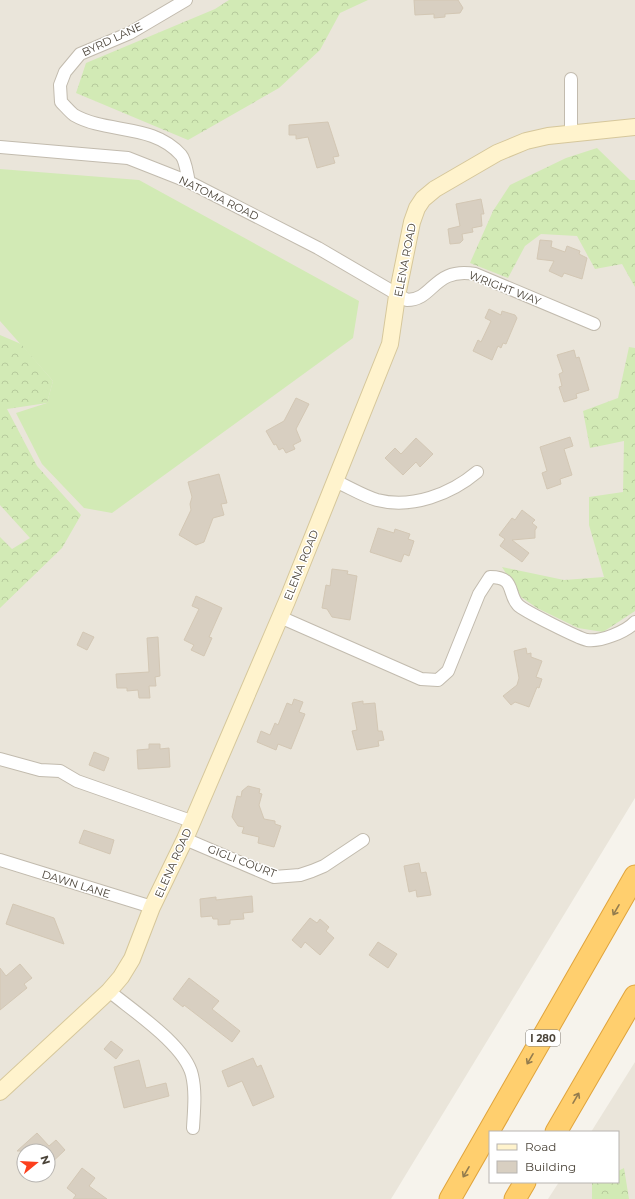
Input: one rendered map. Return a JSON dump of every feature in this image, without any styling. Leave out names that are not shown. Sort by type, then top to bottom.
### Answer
[{"type":"highway","name":"I 280","points":[[450,1199],[635,876]]},
{"type":"highway","points":[[557,1131],[635,996]]},
{"type":"highway","points":[[515,1199],[525,1183]]},
{"type":"street","name":"BYRD LANE","points":[[186,0],[130,33],[80,54],[65,72],[60,85],[61,102],[73,114],[94,123],[130,129],[164,141],[182,156],[189,182]]},
{"type":"street","points":[[571,80],[571,135]]},
{"type":"street","name":"ELENA ROAD","points":[[0,1092],[109,991],[121,977],[132,959],[152,907],[185,839],[191,821],[280,617],[390,344],[397,296],[412,222],[417,208],[423,199],[435,188],[497,153],[526,141],[548,136],[571,135],[635,127]]},
{"type":"street","name":"NATOMA ROAD","points":[[0,147],[128,158],[189,182],[318,248],[397,296]]},
{"type":"street","name":"WRIGHT WAY","points":[[397,296],[407,300],[414,300],[421,297],[437,282],[448,275],[463,272],[475,274],[594,324]]},
{"type":"street","points":[[335,481],[378,500],[400,502],[419,501],[463,484],[477,472]]},
{"type":"street","points":[[280,617],[421,678],[438,680],[448,671],[479,594],[490,578],[498,577],[510,585],[517,604],[536,616],[587,640],[619,634],[635,622]]},
{"type":"street","points":[[0,759],[40,770],[60,771],[77,781],[191,821]]},
{"type":"street","name":"GIGLI COURT","points":[[185,839],[274,877],[300,876],[318,868],[363,840]]},
{"type":"street","name":"DAWN LANE","points":[[0,860],[152,907]]},
{"type":"street","points":[[109,991],[176,1046],[192,1074],[194,1096],[193,1128]]},
{"type":"shaded area","points":[[0,0],[635,0],[635,798],[391,1199],[0,1199]]},
{"type":"shaded area","points":[[635,1062],[635,1199],[548,1199],[558,1183],[619,1183],[619,1131],[592,1131]]},
{"type":"green space","points":[[229,0],[368,0],[340,13],[320,50],[279,88],[188,140],[76,93],[86,63],[215,9]]},
{"type":"green space","points":[[597,148],[630,180],[635,180],[635,287],[622,264],[595,269],[577,236],[541,234],[525,246],[508,278],[470,263],[493,211],[510,185],[566,158]]},
{"type":"green space","points":[[0,169],[139,180],[359,301],[353,338],[112,513],[84,508],[42,464],[16,413],[47,403],[53,381],[0,321]]},
{"type":"green space","points":[[0,335],[21,344],[53,381],[47,403],[7,409],[37,466],[81,515],[62,548],[0,608],[0,537],[12,549],[30,538],[0,505]]},
{"type":"green space","points":[[629,347],[635,348],[635,611],[603,632],[578,628],[537,608],[521,597],[502,567],[564,580],[604,577],[589,525],[589,497],[623,492],[624,441],[590,448],[583,411],[618,398]]},
{"type":"green space","points":[[624,1168],[629,1199],[592,1199],[592,1183],[619,1183],[619,1170]]},
{"type":"building","points":[[414,0],[458,0],[463,8],[460,13],[445,14],[445,17],[434,18],[434,14],[415,15]]},
{"type":"building","points":[[328,122],[339,156],[333,157],[335,163],[317,168],[308,137],[296,139],[296,135],[289,135],[289,125]]},
{"type":"building","points":[[481,199],[484,214],[481,214],[482,226],[472,228],[473,232],[462,234],[463,240],[460,243],[450,244],[448,229],[460,226],[456,204]]},
{"type":"building","points":[[540,240],[552,241],[551,247],[565,252],[567,246],[580,251],[579,254],[587,258],[582,279],[564,273],[562,277],[549,271],[554,261],[537,259]]},
{"type":"building","points":[[489,309],[501,315],[502,311],[515,315],[517,318],[506,344],[503,343],[501,348],[498,346],[492,360],[473,351],[478,340],[481,342],[491,321],[485,318]]},
{"type":"building","points":[[574,350],[576,358],[579,357],[589,390],[576,394],[577,398],[564,402],[559,387],[562,386],[559,374],[563,372],[557,355]]},
{"type":"building","points":[[296,398],[309,404],[296,429],[301,441],[293,445],[295,449],[286,453],[283,448],[279,450],[276,444],[274,445],[266,431],[284,421]]},
{"type":"building","points":[[570,437],[573,446],[564,449],[572,475],[560,479],[561,484],[547,489],[542,473],[547,471],[540,447]]},
{"type":"building","points":[[416,438],[433,454],[420,467],[416,462],[403,475],[385,458],[395,448],[401,454]]},
{"type":"building","points":[[219,474],[227,503],[221,504],[224,515],[213,518],[204,542],[196,545],[179,535],[191,510],[190,504],[192,497],[188,482]]},
{"type":"building","points":[[522,510],[535,520],[532,523],[537,527],[535,530],[535,538],[512,540],[529,553],[522,562],[500,546],[505,539],[499,535],[512,518],[515,520]]},
{"type":"building","points":[[378,528],[394,533],[395,529],[410,534],[408,539],[414,541],[409,556],[404,554],[401,562],[370,552]]},
{"type":"building","points":[[332,569],[348,571],[347,574],[357,576],[350,620],[332,617],[327,609],[322,608],[326,585],[330,586]]},
{"type":"building","points":[[196,596],[222,608],[209,637],[212,638],[204,656],[191,650],[194,645],[184,640],[199,609],[192,606]]},
{"type":"building","points":[[83,632],[94,637],[87,650],[77,645]]},
{"type":"building","points":[[158,637],[160,676],[155,677],[156,686],[149,686],[150,698],[139,698],[138,690],[127,691],[127,688],[117,688],[116,674],[149,672],[147,638]]},
{"type":"building","points":[[526,648],[527,654],[531,653],[531,657],[542,661],[536,677],[542,679],[529,707],[515,702],[511,705],[503,696],[517,685],[519,678],[514,651]]},
{"type":"building","points":[[294,699],[303,702],[299,712],[305,714],[291,749],[278,744],[276,750],[257,742],[261,731],[270,735],[275,723],[278,725],[287,703],[292,705]]},
{"type":"building","points":[[363,701],[363,704],[375,703],[378,731],[382,731],[384,740],[378,741],[379,746],[357,750],[352,731],[357,730],[352,703]]},
{"type":"building","points":[[149,744],[160,744],[160,749],[169,748],[170,767],[138,769],[137,750],[149,749]]},
{"type":"building","points":[[94,752],[109,758],[104,771],[89,765]]},
{"type":"building","points":[[248,786],[260,789],[259,793],[262,794],[259,805],[264,819],[275,821],[275,824],[281,826],[274,847],[258,843],[259,837],[242,833],[244,827],[238,826],[232,817],[237,796],[241,797],[242,791]]},
{"type":"building","points":[[84,830],[114,840],[110,854],[79,843]]},
{"type":"building","points":[[419,863],[421,873],[426,872],[431,895],[417,897],[416,890],[409,892],[404,866]]},
{"type":"building","points":[[252,896],[253,912],[243,913],[244,919],[230,920],[230,924],[218,925],[218,919],[213,919],[212,916],[201,917],[200,899],[216,897],[216,900]]},
{"type":"building","points":[[13,904],[54,918],[64,944],[6,924]]},
{"type":"building","points":[[310,918],[317,923],[320,919],[329,927],[326,931],[334,938],[320,955],[305,942],[301,948],[292,940]]},
{"type":"building","points":[[378,942],[397,954],[388,968],[369,955]]},
{"type":"building","points":[[20,964],[32,978],[24,984],[27,988],[0,1010],[0,968],[6,976]]},
{"type":"building","points":[[189,978],[219,1001],[212,1009],[240,1031],[232,1042],[184,1005],[183,1007],[173,999]]},
{"type":"building","points":[[111,1041],[123,1050],[116,1059],[104,1049]]},
{"type":"building","points":[[253,1058],[257,1067],[261,1065],[274,1097],[253,1106],[242,1081],[228,1087],[222,1071]]},
{"type":"building","points":[[139,1060],[146,1088],[166,1083],[169,1096],[124,1108],[114,1067]]},
{"type":"building","points":[[37,1133],[46,1143],[26,1143]]},
{"type":"building","points":[[56,1140],[65,1150],[56,1158],[56,1143],[52,1143]]},
{"type":"building","points":[[82,1168],[95,1178],[89,1186],[107,1199],[73,1199],[76,1195],[67,1188]]}]
